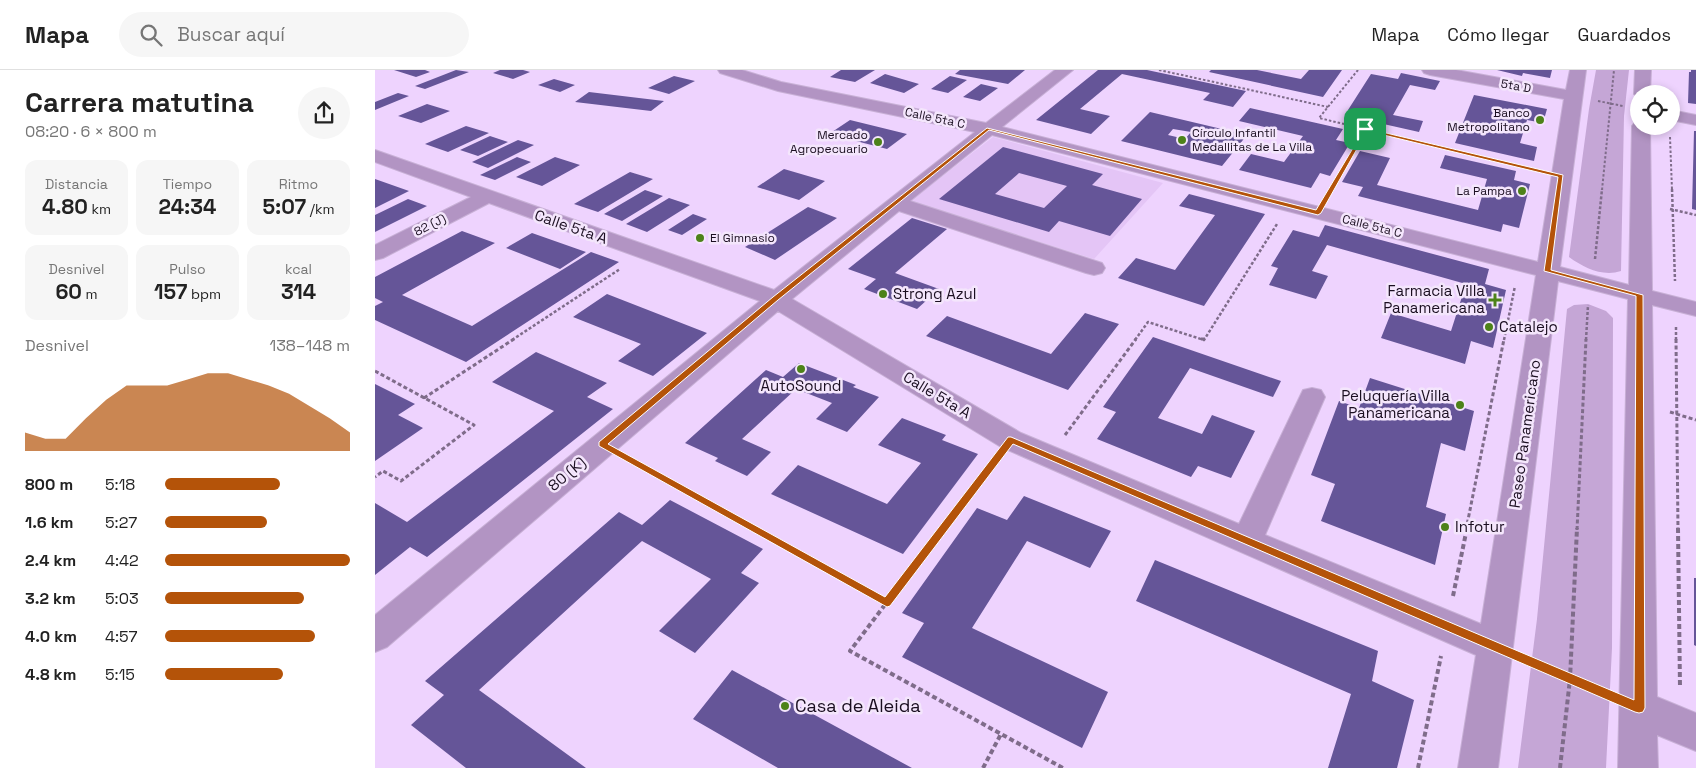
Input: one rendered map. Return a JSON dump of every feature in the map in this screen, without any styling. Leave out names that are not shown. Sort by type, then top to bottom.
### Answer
[{"type":"street","name":"Calle 5ta C","points":[[726,70],[778,86],[989,129],[1696,310]]},
{"type":"street","name":"80 (K)","points":[[375,636],[776,299],[1065,70]]},
{"type":"street","name":"5ta D","points":[[1430,70],[1573,96]]},
{"type":"street","name":"Paseo Panamericano","points":[[1478,768],[1561,176],[1578,70]]},
{"type":"street","points":[[1642,85],[1643,70]]},
{"type":"street","points":[[778,86],[800,74]]},
{"type":"street","points":[[1680,117],[1696,120]]},
{"type":"street","points":[[1635,135],[1639,295],[1638,768]]},
{"type":"street","name":"Calle 5ta A","points":[[375,156],[776,299],[1011,440],[1496,647]]},
{"type":"street","name":"82 (J)","points":[[375,253],[486,197]]},
{"type":"street","points":[[895,203],[1094,268]]},
{"type":"street","points":[[1247,541],[1313,397]]},
{"type":"street","points":[[1639,708],[1688,729]]},
{"type":"path","points":[[1159,70],[1328,107]]},
{"type":"path","points":[[1358,70],[1319,118],[1561,176]]},
{"type":"path","points":[[1560,768],[1570,679],[1588,304],[1593,283],[1614,70]]},
{"type":"path","points":[[1573,96],[1611,104],[1630,114]]},
{"type":"path","points":[[1318,213],[1365,129]]},
{"type":"path","points":[[1670,136],[1688,729]]},
{"type":"path","points":[[1048,457],[1148,322],[1204,340],[1289,206]]},
{"type":"path","points":[[424,398],[645,252]]},
{"type":"path","points":[[1418,768],[1519,264]]},
{"type":"path","points":[[375,371],[473,425],[401,481],[383,471],[375,477]]},
{"type":"path","points":[[1011,440],[850,650],[1063,768]]},
{"type":"path","points":[[602,444],[887,603]]},
{"type":"path","points":[[1496,647],[1639,708]]},
{"type":"path","points":[[983,768],[1001,734]]},
{"type":"shaded area","points":[[1596,70],[1629,70],[1624,116],[1621,271],[1614,273],[1594,270],[1581,265],[1569,257]]},
{"type":"shaded area","points":[[993,137],[1163,183],[1094,259],[910,201]]},
{"type":"shaded area","points":[[1588,304],[1606,311],[1613,318],[1612,648],[1606,768],[1518,768],[1537,619],[1567,309],[1574,305]]},
{"type":"building","points":[[394,70],[425,70],[430,72],[416,77]]},
{"type":"building","points":[[456,70],[469,72],[425,89],[415,86]]},
{"type":"building","points":[[500,70],[523,70],[530,72],[513,79],[493,73]]},
{"type":"building","points":[[841,70],[875,70],[855,82],[830,77]]},
{"type":"building","points":[[960,70],[1025,70],[1008,84],[955,74]]},
{"type":"building","points":[[1098,70],[1147,70],[1246,91],[1233,107],[1203,100],[1210,93],[1122,74],[1080,109],[1110,116],[1091,134],[1036,120]]},
{"type":"building","points":[[1211,70],[1257,70],[1301,79],[1309,70],[1342,70],[1323,97],[1209,72]]},
{"type":"building","points":[[1497,70],[1552,70],[1550,78],[1523,73],[1522,76]]},
{"type":"building","points":[[1696,70],[1696,104],[1688,103],[1689,72]]},
{"type":"building","points":[[1401,73],[1440,81],[1435,90],[1410,85],[1393,115],[1423,121],[1419,132],[1379,123],[1382,118],[1348,110],[1371,74],[1398,79]]},
{"type":"building","points":[[885,74],[919,84],[904,93],[870,83]]},
{"type":"building","points":[[674,76],[695,81],[669,94],[648,88]]},
{"type":"building","points":[[950,76],[967,80],[948,93],[931,89]]},
{"type":"building","points":[[554,79],[575,85],[560,92],[538,85]]},
{"type":"building","points":[[981,84],[998,88],[980,101],[963,97]]},
{"type":"building","points":[[589,92],[664,101],[651,111],[575,102]]},
{"type":"building","points":[[398,93],[409,96],[375,110],[375,102]]},
{"type":"building","points":[[1474,95],[1547,109],[1543,123],[1527,120],[1520,143],[1537,147],[1534,161],[1455,143]]},
{"type":"building","points":[[427,104],[450,111],[421,123],[398,116]]},
{"type":"building","points":[[1250,108],[1343,129],[1336,140],[1350,143],[1330,176],[1320,173],[1311,188],[1239,170],[1251,154],[1284,162],[1303,136],[1239,121]]},
{"type":"building","name":"Círculo Infantil Medallitas de La Villa","points":[[1150,112],[1247,135],[1222,166],[1121,141]],"holes":[[[1173,129],[1191,132],[1185,139],[1168,135]]]},
{"type":"building","name":"Mercado Agropecuario","points":[[850,120],[907,134],[887,149],[829,134]]},
{"type":"building","points":[[466,126],[489,133],[448,152],[425,144]]},
{"type":"building","points":[[1694,131],[1696,131],[1696,210],[1692,209]]},
{"type":"building","points":[[490,136],[508,142],[478,156],[460,150]]},
{"type":"building","points":[[518,140],[534,145],[488,168],[472,162]]},
{"type":"building","points":[[1003,147],[1103,174],[1092,185],[1142,199],[1110,236],[1059,221],[1049,232],[939,199]],"holes":[[[1019,173],[1067,186],[1044,208],[995,194]]]},
{"type":"building","points":[[1360,151],[1390,158],[1377,185],[1478,210],[1487,179],[1440,168],[1445,155],[1516,171],[1514,180],[1530,184],[1519,228],[1503,224],[1501,232],[1358,196],[1363,187],[1342,182]]},
{"type":"building","points":[[517,157],[531,162],[495,180],[480,175]]},
{"type":"building","points":[[555,157],[580,165],[542,186],[516,177]]},
{"type":"building","points":[[784,169],[825,181],[799,200],[757,187]]},
{"type":"building","points":[[630,172],[653,179],[598,212],[574,204]]},
{"type":"building","points":[[375,179],[409,191],[375,208]]},
{"type":"building","points":[[645,190],[663,196],[622,221],[604,214]]},
{"type":"building","points":[[1189,194],[1265,214],[1204,306],[1118,278],[1136,258],[1175,270],[1215,215],[1179,206]]},
{"type":"building","points":[[669,198],[690,205],[647,232],[626,224]]},
{"type":"building","points":[[408,199],[427,206],[375,232],[375,215]]},
{"type":"building","points":[[808,207],[837,218],[775,260],[745,247]]},
{"type":"building","points":[[693,214],[707,219],[682,235],[668,230]]},
{"type":"building","points":[[912,218],[947,229],[895,273],[939,289],[917,309],[864,289],[876,279],[848,269]]},
{"type":"building","points":[[1325,225],[1489,269],[1485,284],[1506,290],[1493,348],[1471,341],[1465,364],[1381,338],[1391,313],[1451,331],[1466,284],[1327,245],[1312,271],[1328,276],[1316,299],[1269,285],[1278,268],[1271,266],[1293,230],[1319,237]]},
{"type":"building","points":[[462,231],[495,243],[402,295],[472,326],[591,252],[619,262],[466,362],[375,320],[375,306],[383,302],[375,298],[375,277]]},
{"type":"building","points":[[532,233],[586,252],[560,269],[506,248]]},
{"type":"building","points":[[607,294],[707,333],[653,376],[618,361],[641,344],[573,317]]},
{"type":"building","points":[[1085,313],[1119,324],[1068,390],[926,336],[947,316],[1051,354]]},
{"type":"building","points":[[1153,337],[1281,381],[1273,397],[1190,368],[1158,418],[1202,434],[1212,415],[1255,431],[1231,478],[1198,466],[1191,477],[1097,439],[1116,412],[1103,407]]},
{"type":"building","points":[[536,352],[607,383],[587,397],[613,409],[427,557],[410,547],[375,575],[375,503],[407,522],[554,411],[492,382]]},
{"type":"building","points":[[799,363],[856,385],[853,387],[879,397],[847,432],[816,419],[832,403],[796,389],[742,439],[771,452],[747,476],[715,461],[718,458],[685,443],[766,370],[783,377]]},
{"type":"building","points":[[1370,378],[1474,411],[1465,451],[1441,443],[1426,507],[1446,514],[1435,565],[1321,521],[1335,484],[1311,475],[1339,401],[1359,408]]},
{"type":"building","points":[[375,384],[415,404],[398,415],[423,428],[375,461]]},
{"type":"building","points":[[902,418],[946,435],[942,440],[978,454],[903,554],[771,494],[798,465],[887,504],[921,463],[878,445]]},
{"type":"building","points":[[1024,496],[1111,531],[1090,568],[1027,541],[972,628],[1108,692],[1082,748],[902,657],[924,623],[902,613],[977,508],[1007,520]]},
{"type":"building","points":[[670,500],[763,549],[741,573],[759,583],[695,653],[659,631],[711,579],[642,541],[479,690],[586,768],[466,768],[411,725],[444,695],[425,681],[619,512],[642,525]]},
{"type":"building","points":[[1155,560],[1378,651],[1372,681],[1414,700],[1397,768],[1328,768],[1351,694],[1136,601]]},
{"type":"building","points":[[1694,578],[1696,578],[1696,646],[1694,645]]},
{"type":"building","points":[[732,670],[912,768],[778,768],[693,719]]},
{"type":"place","name":"Banco Metropolitano","points":[[1540,120]]},
{"type":"place","name":"Círculo Infantil Medallitas de La Villa","points":[[1182,140]]},
{"type":"place","name":"Mercado Agropecuario","points":[[878,142]]},
{"type":"place","name":"La Pampa","points":[[1522,191]]},
{"type":"place","name":"El Gimnasio","points":[[700,238]]},
{"type":"place","name":"Strong Azul","points":[[883,294]]},
{"type":"place","name":"Farmacia Villa Panamericana","points":[[1495,300]]},
{"type":"place","name":"Catalejo","points":[[1489,327]]},
{"type":"place","name":"AutoSound","points":[[801,369]]},
{"type":"place","name":"Peluquería Villa Panamericana","points":[[1460,405]]},
{"type":"place","name":"Infotur","points":[[1445,527]]},
{"type":"place","name":"Casa de Aleida","points":[[785,706]]},
{"type":"route","points":[[989,129],[1318,213],[1365,129],[1561,176],[1548,271],[1639,295],[1639,708],[1011,440],[887,603],[602,444],[776,299],[989,129]]}]
